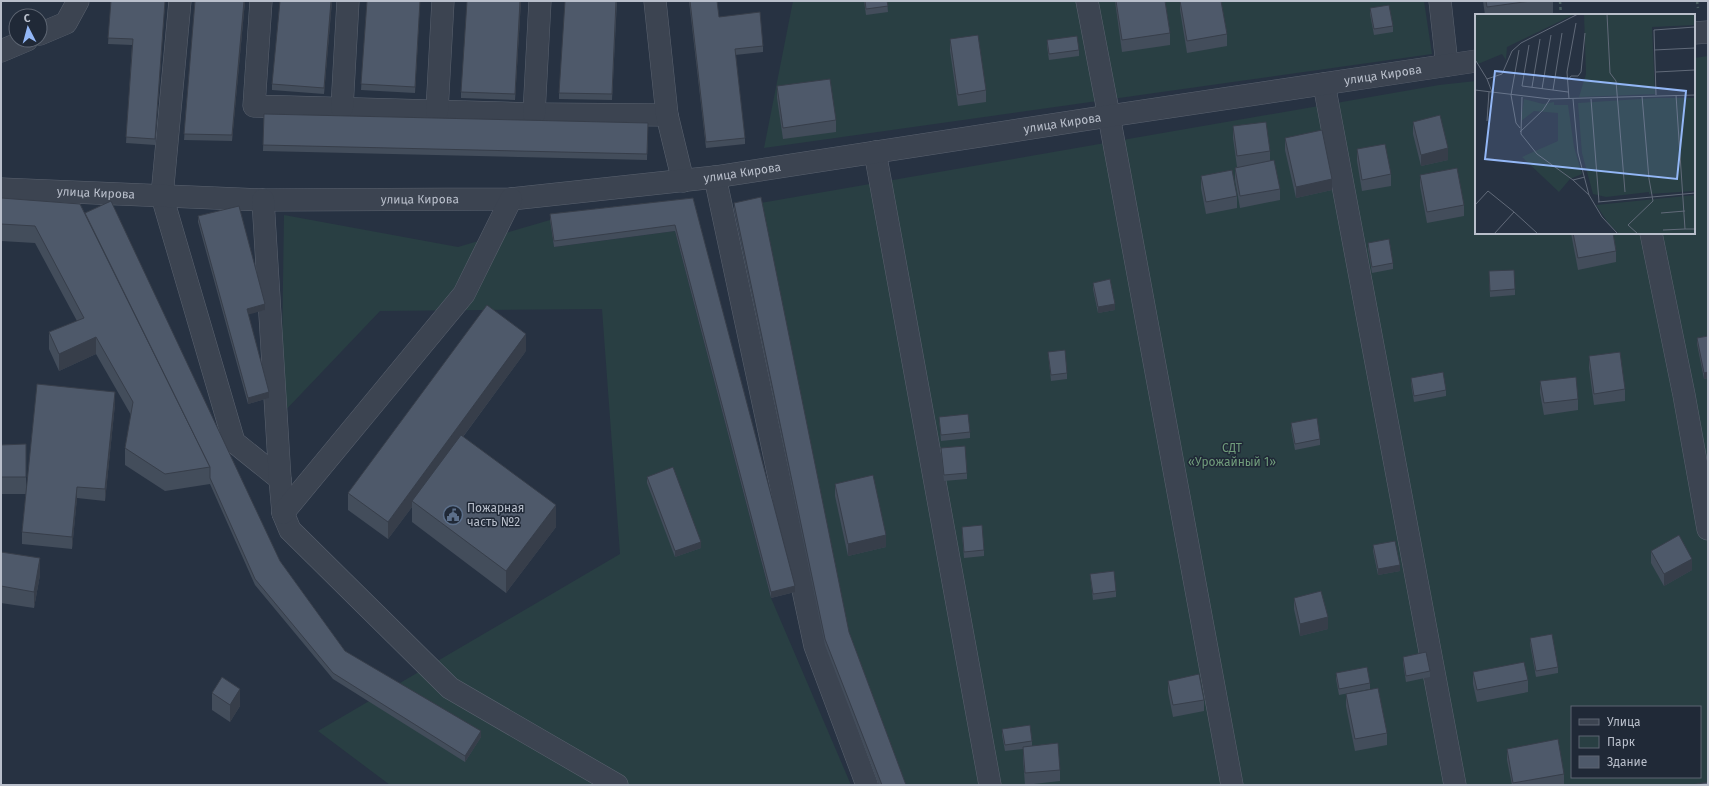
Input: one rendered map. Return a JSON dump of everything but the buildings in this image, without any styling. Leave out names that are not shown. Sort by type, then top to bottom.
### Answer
[{"type":"street","points":[[48,31],[66,23],[78,1]]},
{"type":"street","points":[[180,1],[162,196],[234,442],[280,479]]},
{"type":"street","points":[[261,1],[254,106],[534,114],[667,115]]},
{"type":"street","points":[[342,108],[348,1]]},
{"type":"street","points":[[437,111],[443,1]]},
{"type":"street","points":[[534,114],[540,1]]},
{"type":"street","points":[[1087,1],[1110,116],[1232,785]]},
{"type":"street","points":[[1440,1],[1447,65]]},
{"type":"street","points":[[658,4],[667,115],[683,181]]},
{"type":"street","points":[[1695,33],[1708,32]]},
{"type":"street","name":"улица Кирова","points":[[1,189],[263,200],[511,199],[715,177],[1475,61]]},
{"type":"street","points":[[1324,84],[1455,785]]},
{"type":"street","points":[[875,152],[990,785]]},
{"type":"street","points":[[715,177],[815,646],[867,785]]},
{"type":"street","points":[[283,513],[464,294],[511,199]]},
{"type":"street","points":[[263,200],[280,479],[283,513],[290,530],[450,688],[617,785]]},
{"type":"street","points":[[1651,234],[1684,394],[1708,529]]},
{"type":"path","points":[[1560,1],[1561,14]]},
{"type":"green space","points":[[793,1],[1424,1],[1432,54],[764,148]]},
{"type":"green space","name":"СДТ «Урожайный 1»","points":[[1708,56],[1708,785],[903,785],[849,638],[761,203],[1439,85],[1475,81],[1475,234],[1695,234],[1695,58]]},
{"type":"green space","points":[[284,215],[458,247],[550,220],[554,247],[675,231],[771,598],[851,785],[390,785],[318,731],[620,554],[602,309],[380,311],[281,415]]},
{"type":"place","name":"Пожарная часть №2","points":[[453,515]]}]
